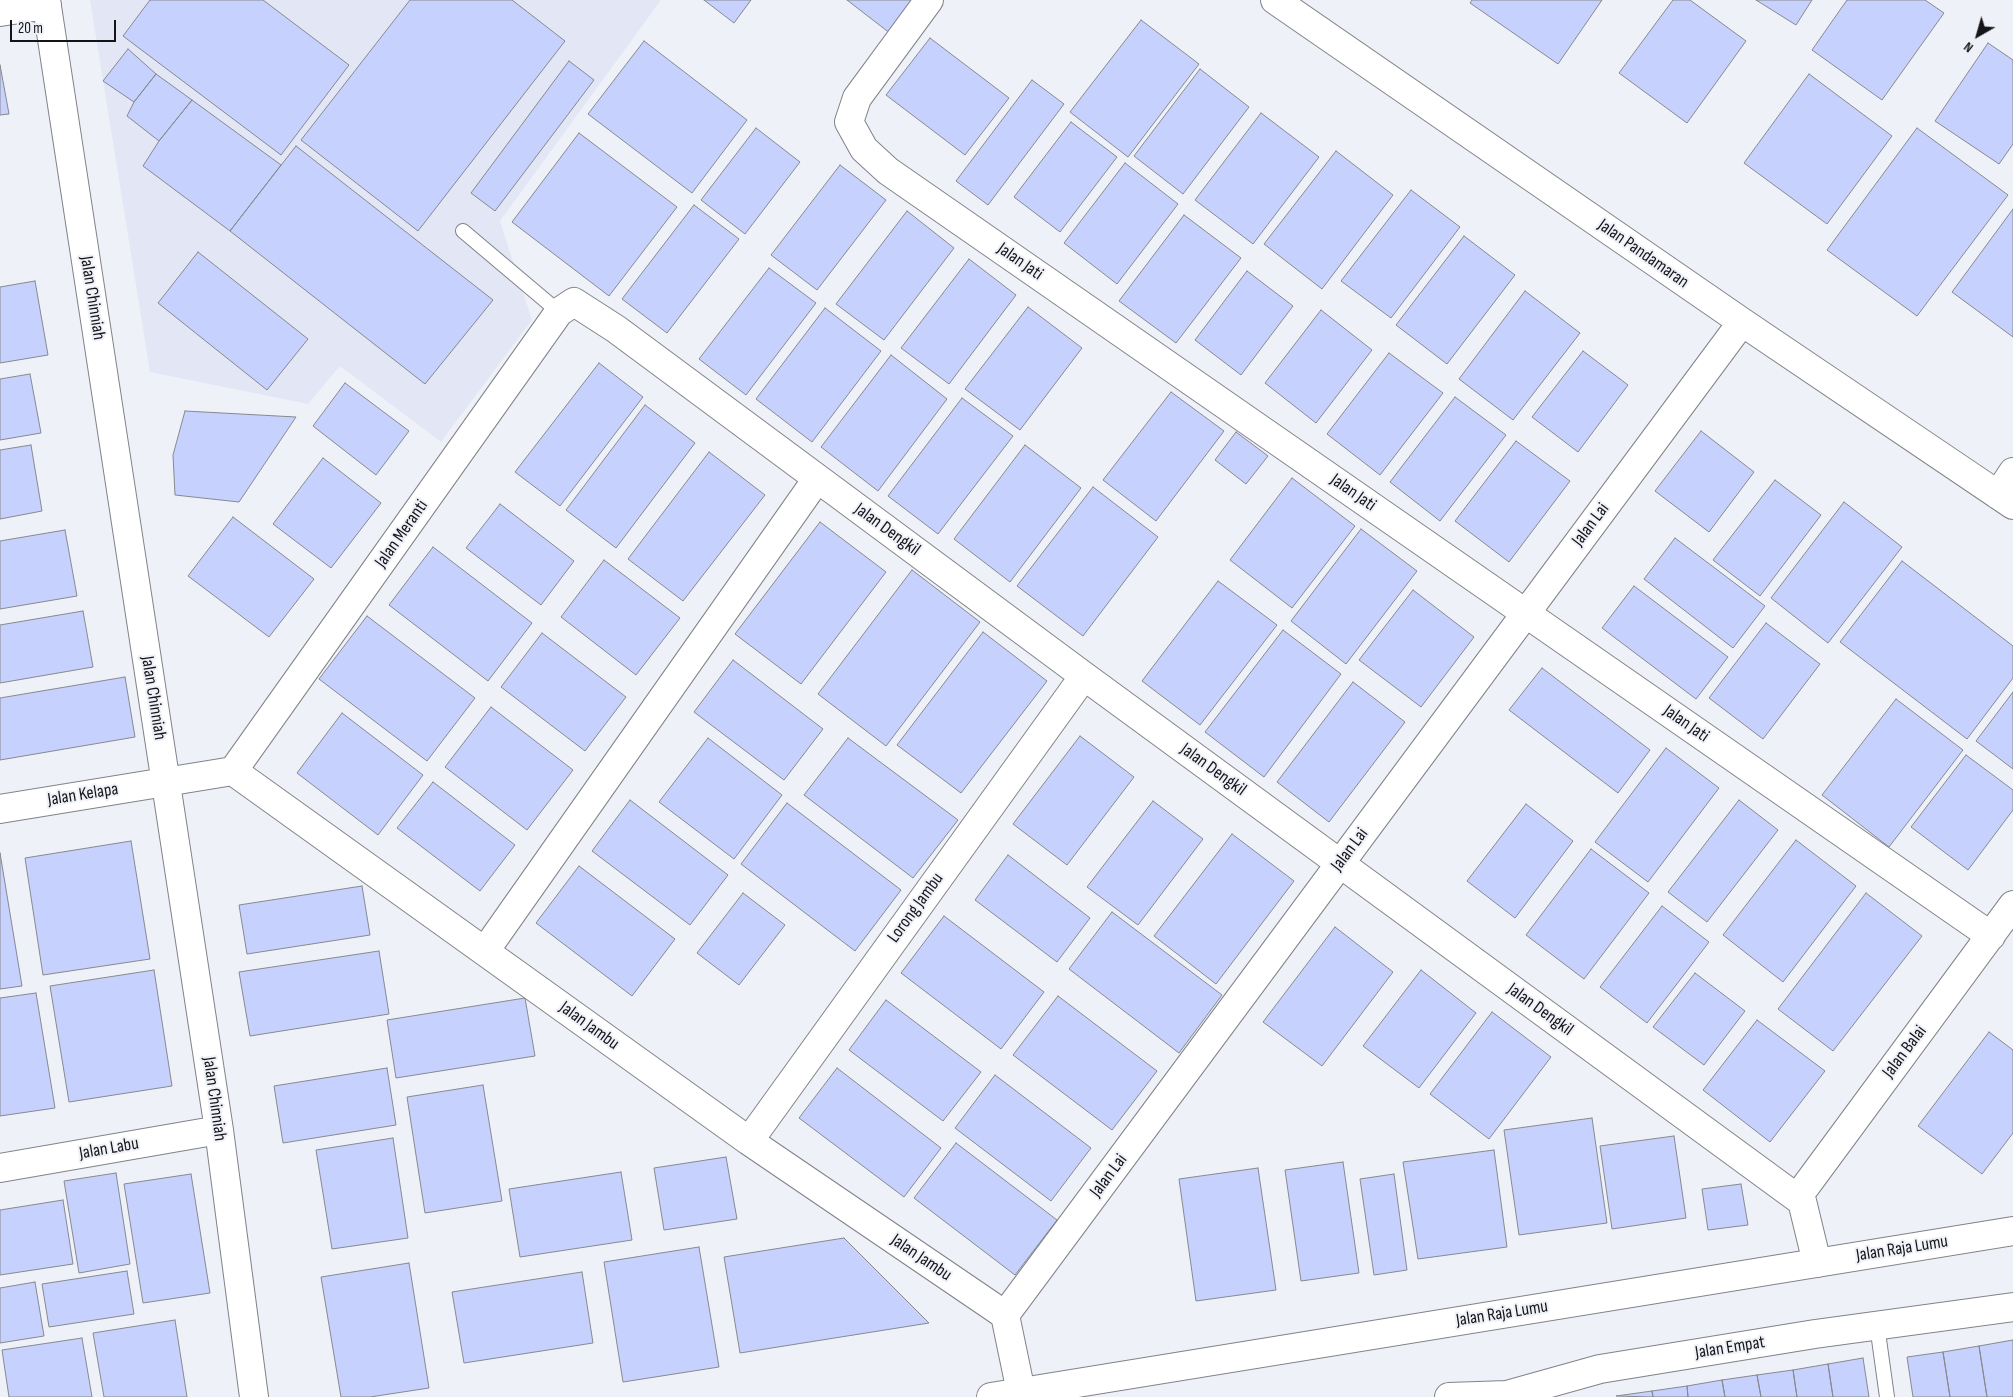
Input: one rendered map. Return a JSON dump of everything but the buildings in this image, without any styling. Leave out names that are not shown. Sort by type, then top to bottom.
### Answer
[{"type":"street","name":"Jalan Jati","points":[[929,0],[856,98],[849,122],[864,150],[896,176],[1991,936]]},
{"type":"street","name":"Jalan Pandamaran","points":[[1275,0],[1742,322],[2005,500]]},
{"type":"street","points":[[0,12],[46,3]]},
{"type":"street","name":"Jalan Chinniah","points":[[46,3],[219,1130],[254,1397]]},
{"type":"street","name":"Jalan Dengkil","points":[[567,307],[616,329],[1084,676],[1797,1198]]},
{"type":"street","name":"Jalan Meranti","points":[[233,770],[567,307]]},
{"type":"street","name":"Jalan Lai","points":[[1005,1315],[1742,322]]},
{"type":"street","points":[[2005,500],[2013,472]]},
{"type":"street","points":[[485,951],[817,479]]},
{"type":"street","name":"Lorong Jambu","points":[[749,1141],[1084,676]]},
{"type":"street","points":[[166,782],[233,770]]},
{"type":"street","name":"Jalan Jambu","points":[[233,770],[749,1141],[1005,1315]]},
{"type":"street","name":"Jalan Kelapa","points":[[0,808],[166,782]]},
{"type":"street","name":"Jalan Balai","points":[[1797,1198],[2013,906]]},
{"type":"street","name":"Jalan Labu","points":[[0,1168],[219,1130]]},
{"type":"street","points":[[1797,1198],[1802,1201],[1817,1263]]},
{"type":"street","name":"Jalan Raja Lumu","points":[[991,1397],[1020,1392],[1065,1391],[2013,1231]]},
{"type":"street","name":"Jalan Empat","points":[[1449,1397],[1507,1396],[1600,1369],[1815,1334],[2013,1307]]},
{"type":"street","points":[[1005,1315],[1020,1392]]},
{"type":"lane","points":[[463,232],[567,307]]},
{"type":"lane","points":[[1877,1325],[1887,1397]]},
{"type":"shaded area","points":[[90,0],[661,0],[500,221],[532,320],[441,442],[340,366],[308,404],[150,372]]}]
